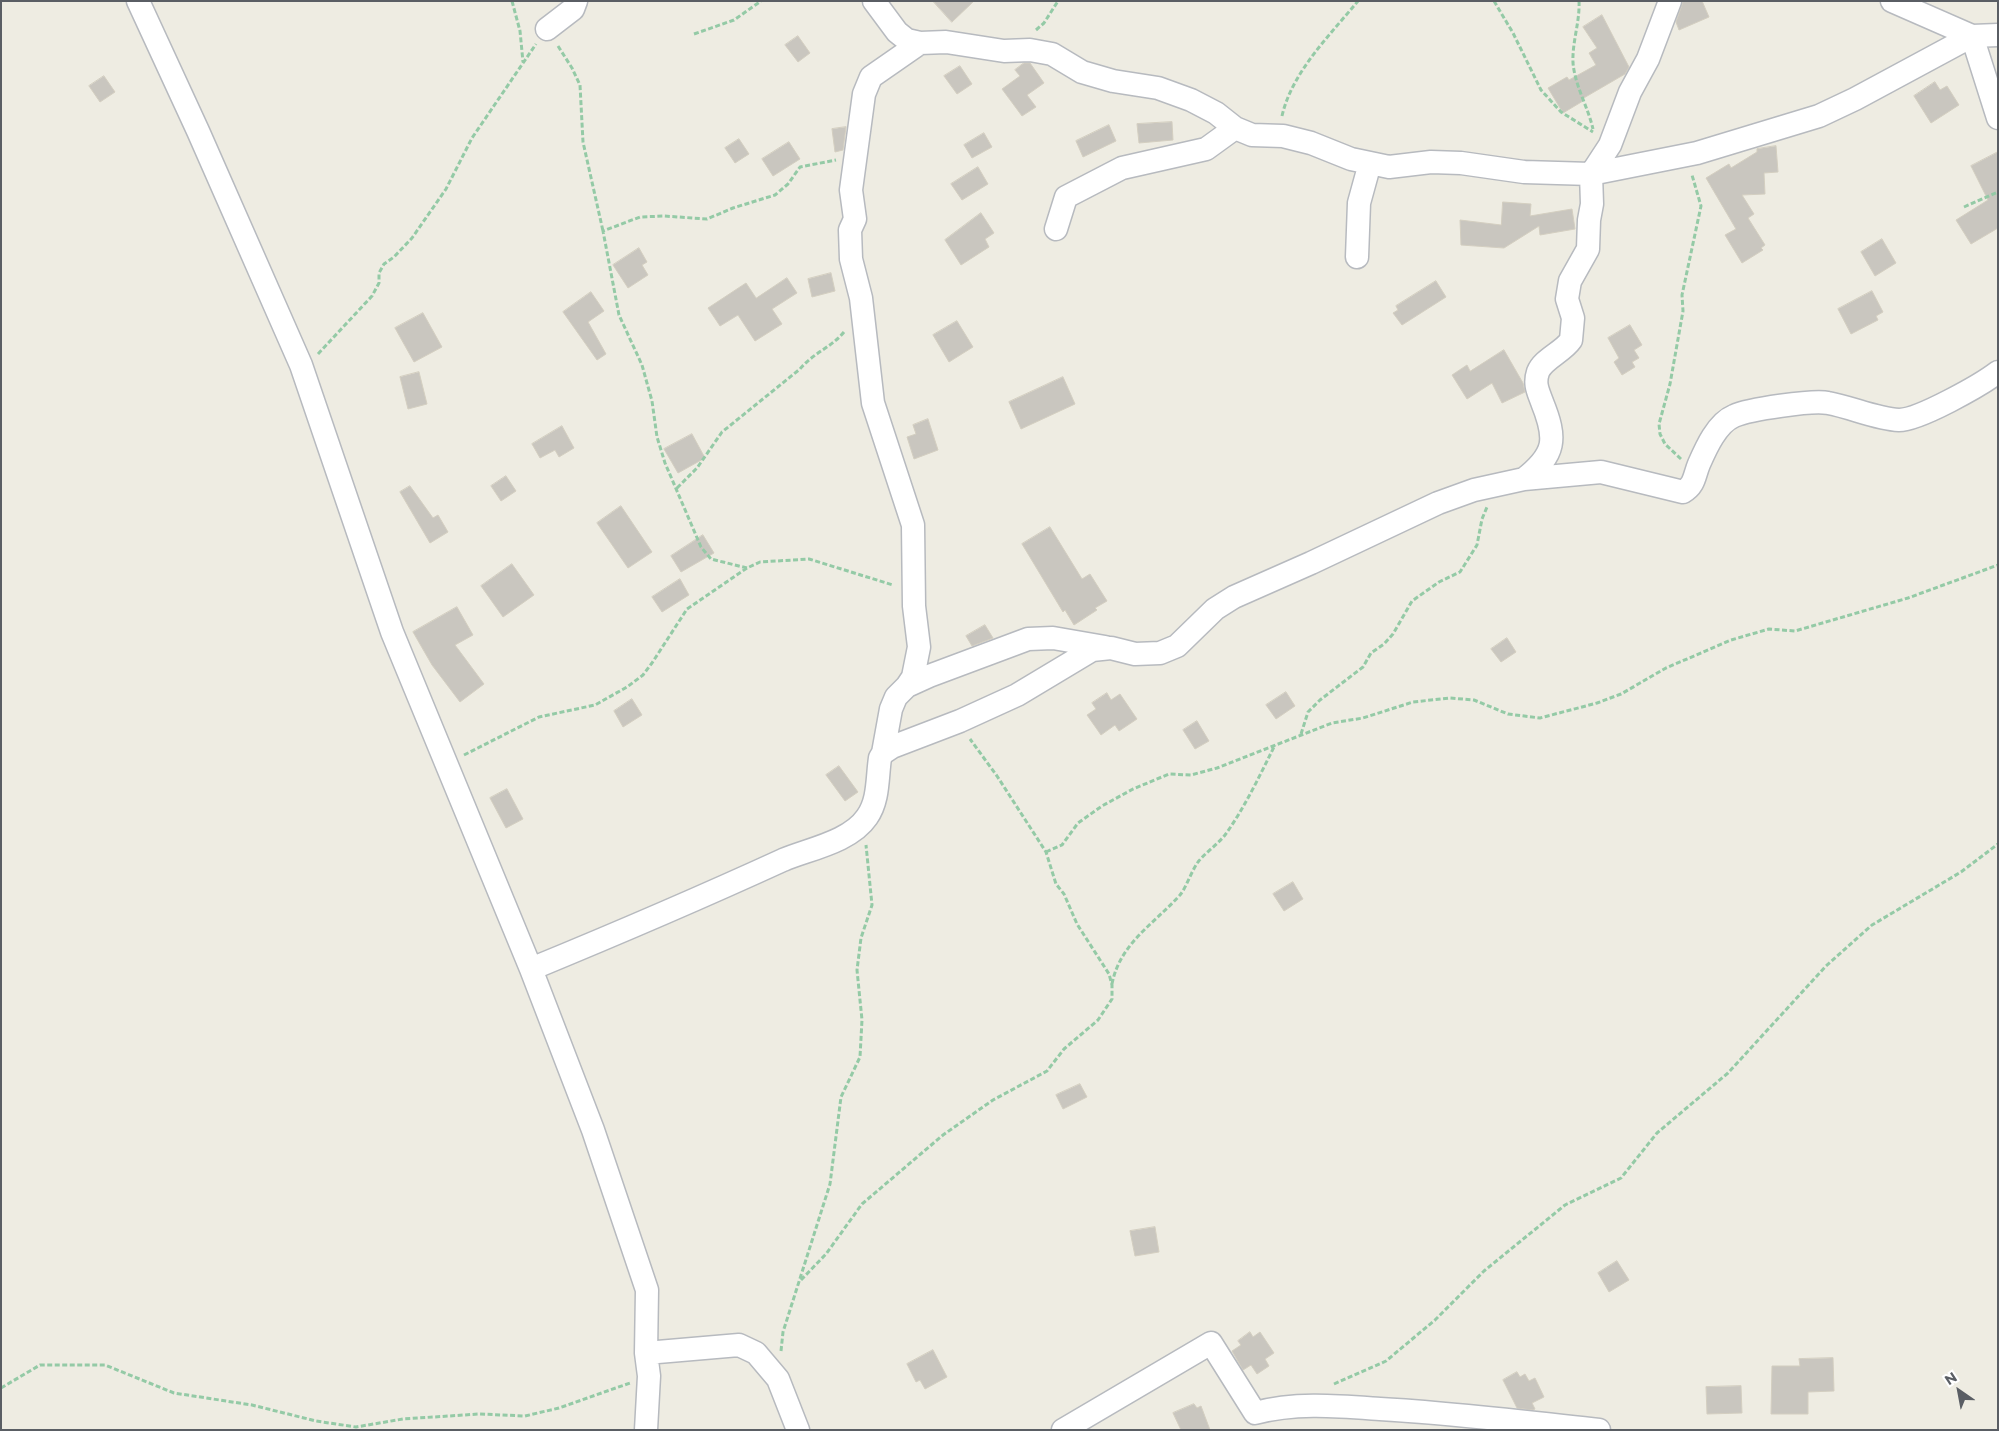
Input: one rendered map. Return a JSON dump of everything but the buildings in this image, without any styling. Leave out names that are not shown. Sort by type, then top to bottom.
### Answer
[{"type":"street","points":[[138,1],[198,131],[307,380],[392,632],[531,969],[593,1130],[647,1290],[646,1353],[650,1376],[646,1430]]},
{"type":"street","points":[[547,29],[573,9],[576,1]]},
{"type":"street","points":[[874,1],[897,32],[907,40],[920,43],[946,42],[1013,50],[1030,50],[1052,54],[1082,72],[1113,81],[1158,88],[1208,108],[1235,128],[1252,135],[1277,136],[1311,143],[1351,159],[1389,167],[1431,162],[1461,163],[1524,172],[1697,153],[1818,116],[1855,99],[1972,36]]},
{"type":"street","points":[[1524,479],[1542,465],[1550,454],[1550,422],[1535,385],[1539,371],[1571,340],[1573,318],[1567,299],[1570,281],[1588,249],[1589,220],[1596,165],[1610,145],[1630,92],[1648,59],[1670,1]]},
{"type":"street","points":[[1892,1],[1972,36],[1998,35]]},
{"type":"street","points":[[1972,36],[1998,118]]},
{"type":"street","points":[[531,969],[660,916],[799,854],[837,840],[867,818],[874,805],[880,758],[883,753],[891,709],[896,697],[913,677],[919,646],[914,599],[913,526],[873,403],[861,298],[851,259],[850,230],[855,219],[855,209],[851,190],[864,94],[871,77],[920,43]]},
{"type":"street","points":[[1056,229],[1066,197],[1122,168],[1206,149],[1235,128]]},
{"type":"street","points":[[1357,257],[1359,203],[1370,163]]},
{"type":"street","points":[[907,686],[1028,639],[1053,638],[1136,654],[1160,653],[1177,646],[1215,610],[1234,597],[1438,503],[1474,490],[1524,479],[1601,472],[1683,492],[1689,489],[1695,480],[1698,466],[1718,430],[1732,416],[1745,412],[1826,402],[1900,420],[1914,416],[1982,384],[1998,372]]},
{"type":"street","points":[[883,753],[892,747],[960,722],[1017,695],[1092,650],[1111,648]]},
{"type":"street","points":[[1063,1430],[1211,1343],[1260,1422],[1281,1406],[1327,1406],[1432,1411],[1599,1430]]},
{"type":"street","points":[[646,1353],[739,1345],[756,1353],[778,1379],[798,1430]]},
{"type":"path","points":[[512,1],[520,31],[523,62]]},
{"type":"path","points":[[694,34],[734,20],[761,1]]},
{"type":"path","points":[[1013,50],[1044,23],[1058,1]]},
{"type":"path","points":[[1277,136],[1284,104],[1307,63],[1358,1]]},
{"type":"path","points":[[1494,1],[1513,33],[1541,90],[1560,112],[1594,132]]},
{"type":"path","points":[[1579,1],[1580,16],[1573,63],[1594,132],[1596,165]]},
{"type":"path","points":[[307,380],[317,355],[372,296],[379,283],[379,273],[384,264],[394,257],[412,238],[446,189],[472,138],[547,29],[572,68],[580,85],[583,142],[619,315],[642,365],[652,401],[657,437],[701,547],[711,559],[747,568]]},
{"type":"path","points":[[1697,153],[1691,170],[1701,206],[1682,295],[1683,311],[1670,384],[1659,424],[1660,434],[1672,452],[1698,466]]},
{"type":"path","points":[[603,231],[640,217],[664,216],[707,219],[732,208],[775,195],[788,184],[800,167],[857,156]]},
{"type":"path","points":[[1964,207],[1998,192]]},
{"type":"path","points":[[677,488],[697,468],[722,432],[800,369],[808,359],[838,340],[848,328]]},
{"type":"path","points":[[1301,735],[1308,712],[1320,700],[1363,668],[1371,653],[1384,644],[1393,634],[1412,601],[1439,582],[1460,572],[1476,544],[1482,519],[1489,503]]},
{"type":"path","points":[[446,764],[539,717],[595,705],[627,687],[643,675],[687,609],[747,568],[760,562],[809,559],[892,584],[914,599]]},
{"type":"path","points":[[1046,852],[1062,845],[1078,823],[1096,810],[1134,789],[1169,774],[1191,775],[1217,768],[1332,724],[1363,718],[1414,702],[1450,698],[1474,700],[1508,714],[1540,718],[1622,694],[1666,668],[1731,640],[1769,629],[1795,631],[1908,598],[1998,565]]},
{"type":"path","points":[[960,722],[966,734],[997,776],[1046,852],[1056,884],[1064,894],[1077,924],[1109,974],[1112,985]]},
{"type":"path","points":[[801,1280],[826,1254],[862,1204],[896,1174],[943,1135],[993,1100],[1047,1071],[1064,1049],[1098,1020],[1112,999],[1112,985],[1116,967],[1138,934],[1181,894],[1188,878],[1199,861],[1224,835],[1250,794],[1275,745]]},
{"type":"path","points":[[778,1379],[783,1332],[830,1184],[841,1097],[860,1057],[862,1020],[856,970],[861,938],[872,905],[866,857],[867,818]]},
{"type":"path","points":[[1329,1386],[1386,1361],[1435,1320],[1484,1271],[1565,1205],[1621,1178],[1657,1133],[1728,1073],[1826,966],[1872,924],[1961,872],[1998,844]]},
{"type":"path","points":[[1,1388],[40,1365],[105,1365],[174,1392],[252,1405],[316,1421],[356,1426],[403,1419],[460,1416],[525,1416],[559,1408],[650,1376]]}]
